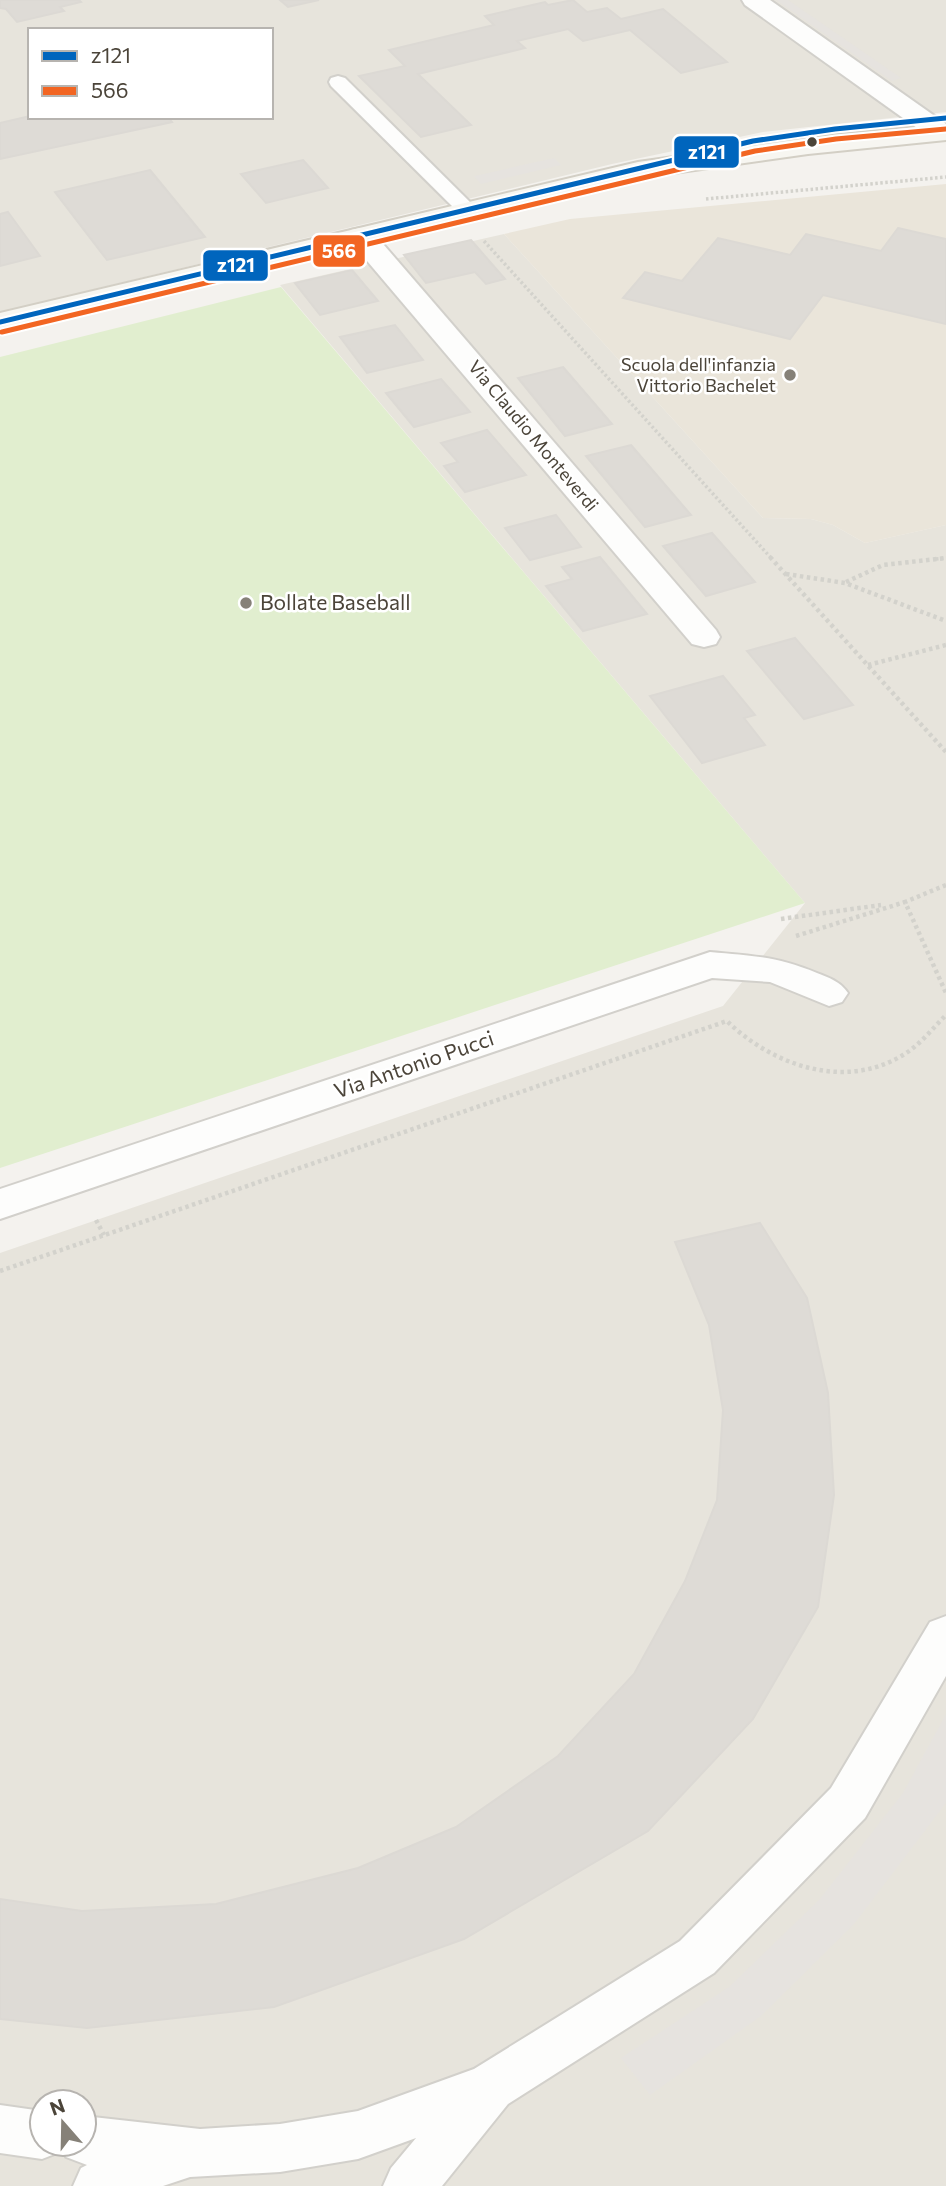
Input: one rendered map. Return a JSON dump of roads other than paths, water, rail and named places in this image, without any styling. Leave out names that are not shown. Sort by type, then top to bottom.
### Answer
[{"type":"street","points":[[754,0],[939,125]]},
{"type":"street","points":[[0,322],[638,170],[939,125]]},
{"type":"street","name":"Via Claudio Monteverdi","points":[[361,236],[704,637]]},
{"type":"street","name":"Via Antonio Pucci","points":[[0,1204],[710,965],[776,970],[829,993]]},
{"type":"street","points":[[99,2186],[131,2168],[200,2154],[280,2148],[358,2135],[489,2087],[697,1957],[848,1803],[945,1634]]},
{"type":"street","points":[[409,2186],[489,2087]]},
{"type":"street","points":[[0,2129],[28,2134]]},
{"type":"street","points":[[98,2142],[200,2154]]},
{"type":"lane","points":[[338,82],[468,211]]},
{"type":"place","name":"Scuola dell'infanzia Vittorio Bachelet","points":[[790,375]]},
{"type":"place","name":"Bollate Baseball","points":[[246,603]]}]
